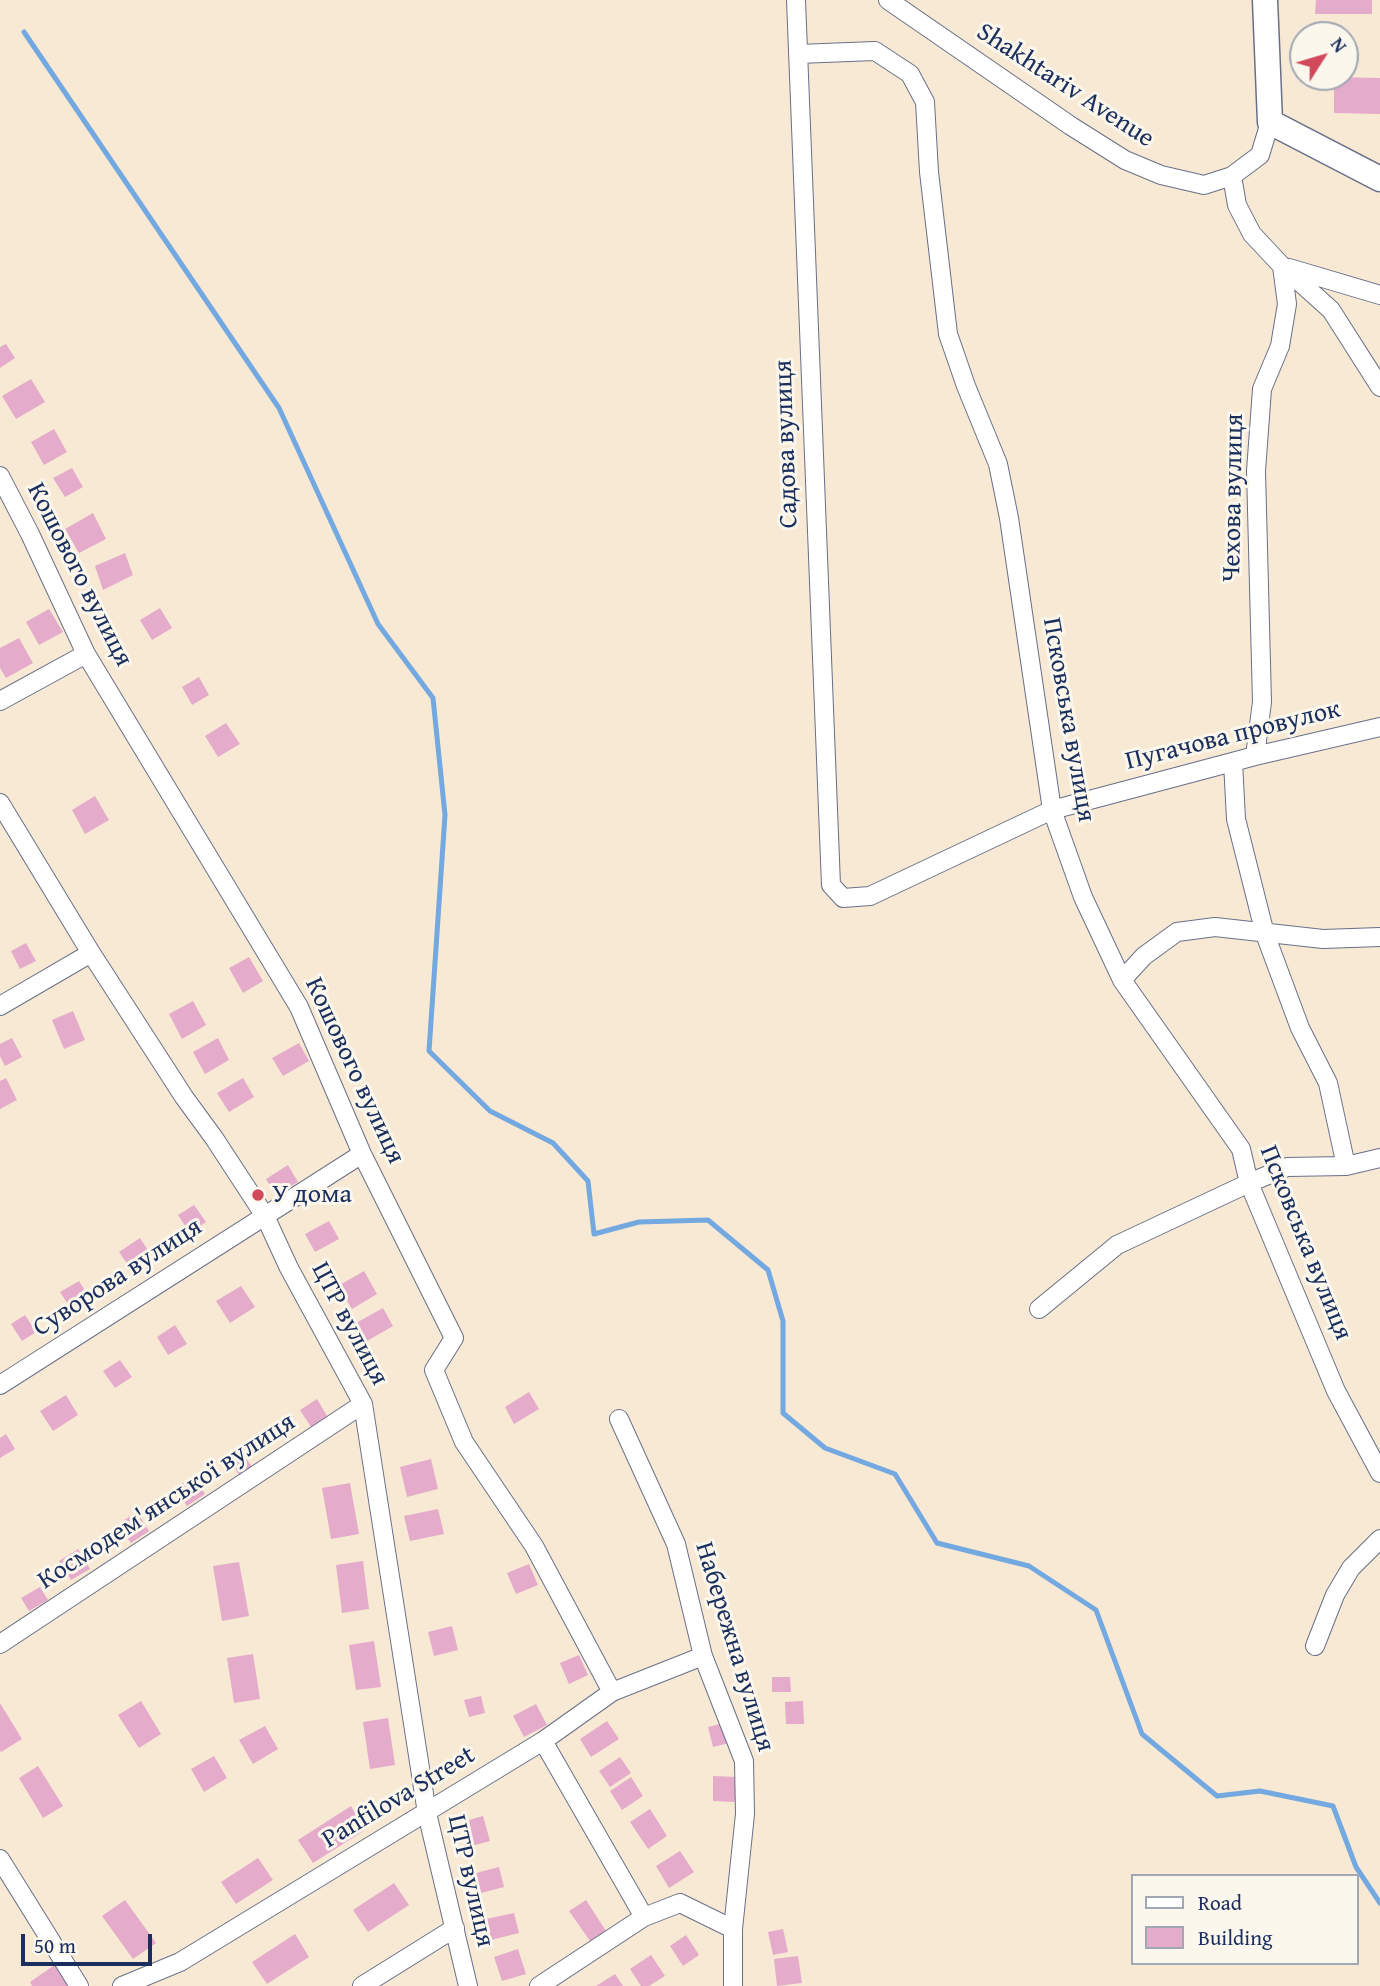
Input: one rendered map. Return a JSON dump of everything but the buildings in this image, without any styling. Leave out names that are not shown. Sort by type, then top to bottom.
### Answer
[{"type":"main road","points":[[1265,0],[1270,122],[1380,179]]},
{"type":"street","name":"Садова вулиця","points":[[796,0],[831,885]]},
{"type":"street","name":"Shakhtariv Avenue","points":[[888,0],[1071,126],[1125,160],[1161,176],[1204,185],[1232,176],[1260,155],[1270,122]]},
{"type":"street","name":"Псковська вулиця","points":[[798,54],[875,51],[910,74],[925,102],[929,172],[948,334],[998,464],[1052,810],[1083,897],[1122,979],[1241,1149],[1249,1183],[1336,1391],[1380,1473]]},
{"type":"street","points":[[1232,176],[1237,205],[1252,234],[1282,266],[1331,310],[1380,387]]},
{"type":"street","points":[[1282,266],[1380,296]]},
{"type":"street","name":"Чехова вулиця","points":[[1255,756],[1262,702],[1256,471],[1262,389],[1280,346],[1287,304],[1282,266]]},
{"type":"street","name":"Кошового вулиця","points":[[0,476],[86,654],[299,1007],[362,1154],[454,1338],[434,1370],[464,1442],[534,1546],[612,1692]]},
{"type":"street","points":[[0,701],[86,654]]},
{"type":"street","name":"Пугачова провулок","points":[[831,885],[843,898],[870,896],[1052,810],[1255,756],[1380,727]]},
{"type":"street","points":[[1233,762],[1236,819],[1265,934],[1300,1028],[1328,1083],[1346,1166]]},
{"type":"street","name":"ЦТР вулиця","points":[[0,803],[91,954],[265,1216],[289,1268],[363,1404],[427,1813],[468,1986]]},
{"type":"street","points":[[1122,979],[1144,956],[1177,932],[1214,927],[1323,939],[1380,936]]},
{"type":"street","points":[[0,1006],[91,954]]},
{"type":"street","name":"Суворова вулиця","points":[[0,1385],[362,1154]]},
{"type":"street","points":[[1039,1309],[1117,1245],[1249,1183],[1287,1167],[1346,1166],[1380,1158]]},
{"type":"street","name":"Космодем'янської вулиця","points":[[0,1644],[363,1404]]},
{"type":"street","name":"Набережна вулиця","points":[[619,1419],[676,1544],[703,1656],[744,1761],[745,1814],[733,1930],[733,1986]]},
{"type":"street","points":[[1315,1646],[1340,1586],[1351,1568],[1380,1539]]},
{"type":"street","name":"Panfilova Street","points":[[122,1986],[180,1962],[543,1741],[612,1692],[703,1656]]},
{"type":"street","points":[[543,1741],[644,1917]]},
{"type":"street","points":[[0,1859],[79,1986]]},
{"type":"street","points":[[539,1986],[644,1917],[680,1903],[733,1930]]},
{"type":"street","points":[[362,1986],[455,1928]]},
{"type":"waterway","points":[[24,32],[279,408],[378,624],[433,698],[445,815],[429,1051],[490,1111],[553,1143],[588,1181],[594,1234],[639,1222],[708,1220],[768,1270],[783,1321],[783,1413],[825,1448],[895,1474],[937,1543],[1029,1566],[1096,1610],[1142,1734],[1217,1796],[1260,1791],[1333,1806],[1356,1867],[1380,1903]]},
{"type":"place","name":"У дома","points":[[258,1195]]}]
